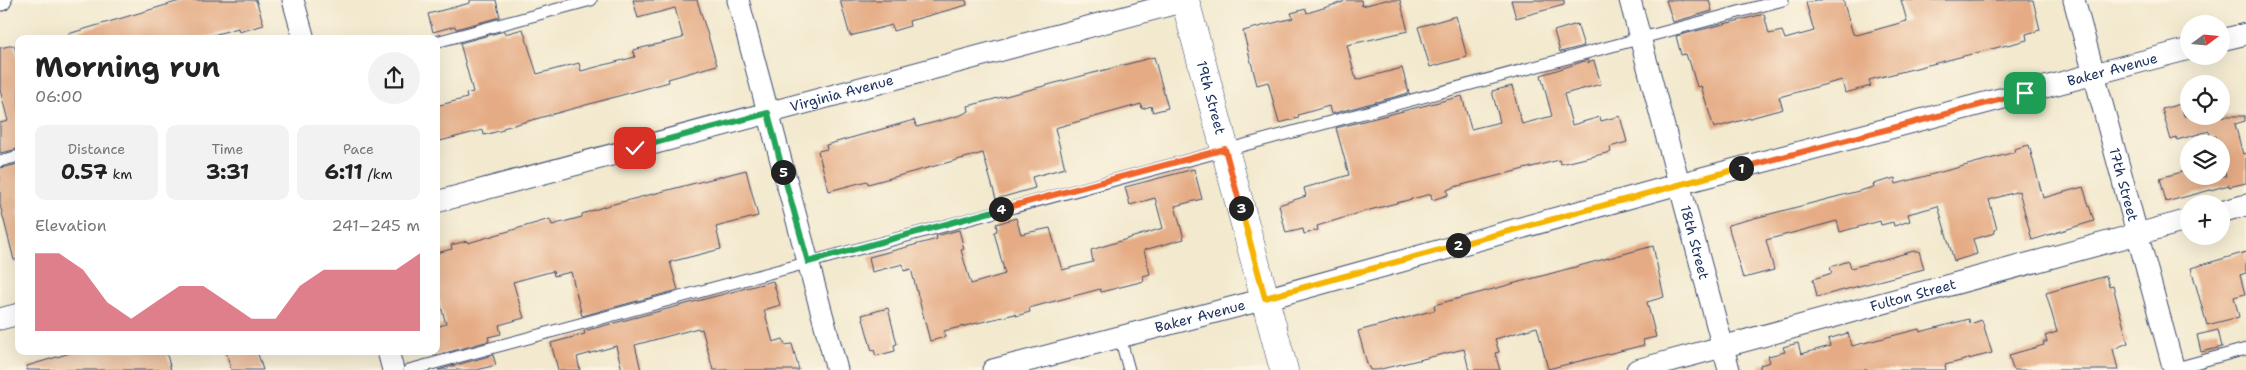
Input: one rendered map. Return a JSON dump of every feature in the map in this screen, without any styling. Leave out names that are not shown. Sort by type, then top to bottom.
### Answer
[{"type":"street","points":[[293,0],[303,35]]},
{"type":"street","points":[[738,0],[837,370]]},
{"type":"street","name":"Virginia Avenue","points":[[440,201],[1186,0]]},
{"type":"street","name":"19th Street","points":[[1186,0],[1284,370]]},
{"type":"street","name":"18th Street","points":[[1630,0],[1729,370]]},
{"type":"street","name":"17th Street","points":[[2074,0],[2171,369]]},
{"type":"street","points":[[2230,38],[2246,34]]},
{"type":"street","name":"Baker Avenue","points":[[993,370],[1265,298],[1679,184],[2180,51]]},
{"type":"street","points":[[2230,209],[2246,205]]},
{"type":"street","name":"Fulton Street","points":[[1637,370],[2180,222]]},
{"type":"street","points":[[0,319],[15,315]]},
{"type":"street","points":[[389,355],[393,370]]},
{"type":"lane","points":[[440,41],[591,0]]},
{"type":"lane","points":[[409,370],[1783,0]]},
{"type":"lane","points":[[0,161],[15,157]]},
{"type":"lane","points":[[1120,337],[1129,370]]},
{"type":"lane","points":[[2171,369],[2246,349]]},
{"type":"building","points":[[183,0],[256,0],[264,25],[239,32],[238,28],[213,35],[68,34]]},
{"type":"building","points":[[470,0],[496,0],[500,17],[456,29],[455,26],[433,32],[428,14],[470,3]]},
{"type":"building","points":[[633,0],[697,0],[717,65],[668,79],[669,82],[503,128],[503,130],[484,135],[483,130],[440,141],[440,105],[467,98],[466,94],[473,92],[460,43],[504,31],[505,34],[523,29],[537,74],[579,63],[581,71],[635,57],[633,50],[683,38],[675,8],[638,18]]},
{"type":"building","points":[[840,0],[966,0],[967,5],[909,21],[910,26],[893,31],[892,25],[850,36]]},
{"type":"building","points":[[1343,0],[1361,0],[1362,6],[1386,0],[1400,0],[1408,31],[1347,45],[1356,80],[1402,68],[1409,93],[1331,114],[1329,106],[1298,115],[1299,118],[1279,123],[1268,82],[1257,85],[1243,31],[1293,18],[1291,13],[1306,9],[1307,13],[1343,2]]},
{"type":"building","points":[[1511,0],[1564,0],[1564,5],[1516,18]]},
{"type":"building","points":[[1666,0],[1709,0],[1712,11],[1673,22]]},
{"type":"building","points":[[1816,0],[1843,0],[1853,34],[1857,35],[1907,21],[1901,0],[2033,0],[2040,30],[2026,34],[2027,40],[1869,80],[1871,86],[1845,93],[1842,80],[1779,97],[1783,109],[1714,128],[1701,86],[1697,87],[1689,60],[1687,60],[1685,54],[1681,55],[1676,36],[1764,14],[1769,34],[1782,31],[1785,39],[1814,31],[1806,3]]},
{"type":"building","points":[[1456,16],[1467,57],[1430,67],[1418,27]]},
{"type":"building","points":[[1577,24],[1584,46],[1560,52],[1554,31]]},
{"type":"building","points":[[14,45],[15,48],[15,150],[0,153],[0,123],[8,121],[0,90],[0,48]]},
{"type":"building","points":[[1154,57],[1168,108],[1153,112],[1151,106],[1142,109],[1141,104],[1055,128],[1065,168],[1032,177],[1035,188],[996,199],[983,153],[868,184],[867,181],[829,191],[818,151],[827,149],[826,145],[914,120],[917,127],[961,115],[969,111],[968,106]]},
{"type":"building","points":[[1588,60],[1588,63],[1594,61],[1601,84],[1564,94],[1572,125],[1600,117],[1601,121],[1620,116],[1627,142],[1610,147],[1611,152],[1561,164],[1559,160],[1454,187],[1447,190],[1448,195],[1432,200],[1431,194],[1366,211],[1317,226],[1318,230],[1304,234],[1303,229],[1286,233],[1279,205],[1306,196],[1304,188],[1349,175],[1336,128],[1462,96],[1471,129],[1500,122],[1492,91],[1512,86],[1522,124],[1552,116],[1541,75]]},
{"type":"building","points":[[2180,104],[2180,125],[2230,125],[2230,116],[2245,116],[2245,121],[2235,124],[2243,154],[2246,153],[2246,183],[2229,187],[2230,135],[2210,135],[2209,131],[2195,135],[2180,135],[2180,139],[2177,140],[2176,138],[2171,140],[2162,109]]},
{"type":"building","points":[[2029,145],[2043,198],[2083,187],[2094,221],[2032,240],[2019,191],[1989,200],[1997,229],[1994,230],[1995,233],[1973,239],[1977,254],[1954,261],[1938,206],[1908,214],[1910,221],[1894,226],[1893,222],[1881,225],[1880,221],[1840,232],[1837,221],[1766,240],[1774,270],[1744,278],[1742,275],[1728,225],[1874,187],[1873,184],[1895,178],[1896,184],[2015,152],[2014,149]]},
{"type":"building","points":[[15,165],[14,260],[0,205],[0,168]]},
{"type":"building","points":[[1194,169],[1202,199],[1175,206],[1184,239],[1144,250],[1150,274],[1143,276],[1144,281],[1101,292],[1100,289],[1029,308],[1030,312],[1016,316],[1015,314],[944,331],[945,337],[930,341],[911,269],[904,271],[903,264],[872,272],[869,257],[937,239],[936,236],[959,230],[964,249],[961,250],[971,284],[1005,274],[994,232],[997,231],[996,224],[1016,218],[1021,234],[1050,228],[1062,270],[1093,262],[1091,250],[1163,228],[1155,198],[1130,205],[1125,187]]},
{"type":"building","points":[[746,170],[758,216],[716,227],[721,249],[670,262],[678,290],[582,316],[571,272],[554,276],[553,271],[513,282],[524,318],[499,325],[501,334],[488,337],[489,341],[440,354],[440,326],[446,324],[440,303],[440,252],[452,249],[451,245],[467,241],[468,243],[550,219],[552,225],[582,217],[582,214],[606,206]]},
{"type":"building","points":[[2180,172],[2180,185],[2229,185],[2192,195],[2180,195],[2180,198],[2166,202],[2160,178]]},
{"type":"building","points":[[1653,246],[1664,297],[1647,302],[1656,337],[1643,340],[1644,345],[1548,369],[1537,327],[1495,339],[1499,352],[1495,353],[1500,370],[1469,370],[1464,349],[1377,370],[1370,370],[1368,367],[1358,331],[1435,310],[1434,305]]},
{"type":"building","points":[[1919,251],[1924,269],[1817,297],[1813,279],[1832,273],[1830,267],[1849,261],[1851,268]]},
{"type":"building","points":[[2246,252],[2246,273],[2240,275],[2245,294],[2234,297],[2239,317],[2207,325],[2191,268]]},
{"type":"building","points":[[2106,276],[2109,287],[2113,286],[2128,343],[2113,349],[2118,370],[2013,370],[2009,355],[2044,345],[2043,342],[2047,342],[2045,336],[2057,332],[2046,293]]},
{"type":"building","points":[[773,281],[780,305],[764,310],[773,342],[783,339],[785,345],[792,344],[799,370],[713,370],[702,329],[699,330],[698,328],[635,345],[641,370],[622,370],[616,346],[577,357],[580,370],[558,370],[551,343],[585,334],[584,331]]},
{"type":"building","points":[[888,308],[897,344],[894,345],[895,351],[876,356],[874,350],[872,351],[862,315]]},
{"type":"building","points":[[1969,319],[1970,324],[1982,320],[1992,353],[1945,365],[1946,370],[1760,370],[1760,365],[1770,362],[1768,356],[1785,352],[1783,347],[1798,343],[1801,354],[1830,346],[1828,339],[1848,333],[1852,346],[1919,329],[1920,332]]},
{"type":"building","points":[[2218,330],[2222,347],[2201,352],[2197,335]]},
{"type":"building","points":[[64,355],[167,355],[171,370],[27,370],[27,366]]},
{"type":"building","points":[[227,355],[258,355],[263,370],[231,370]]},
{"type":"building","points":[[493,355],[496,365],[477,370],[438,370]]},
{"type":"route","points":[[635,148],[768,113],[808,262],[1225,149],[1265,298],[1679,184],[2025,93]]}]
